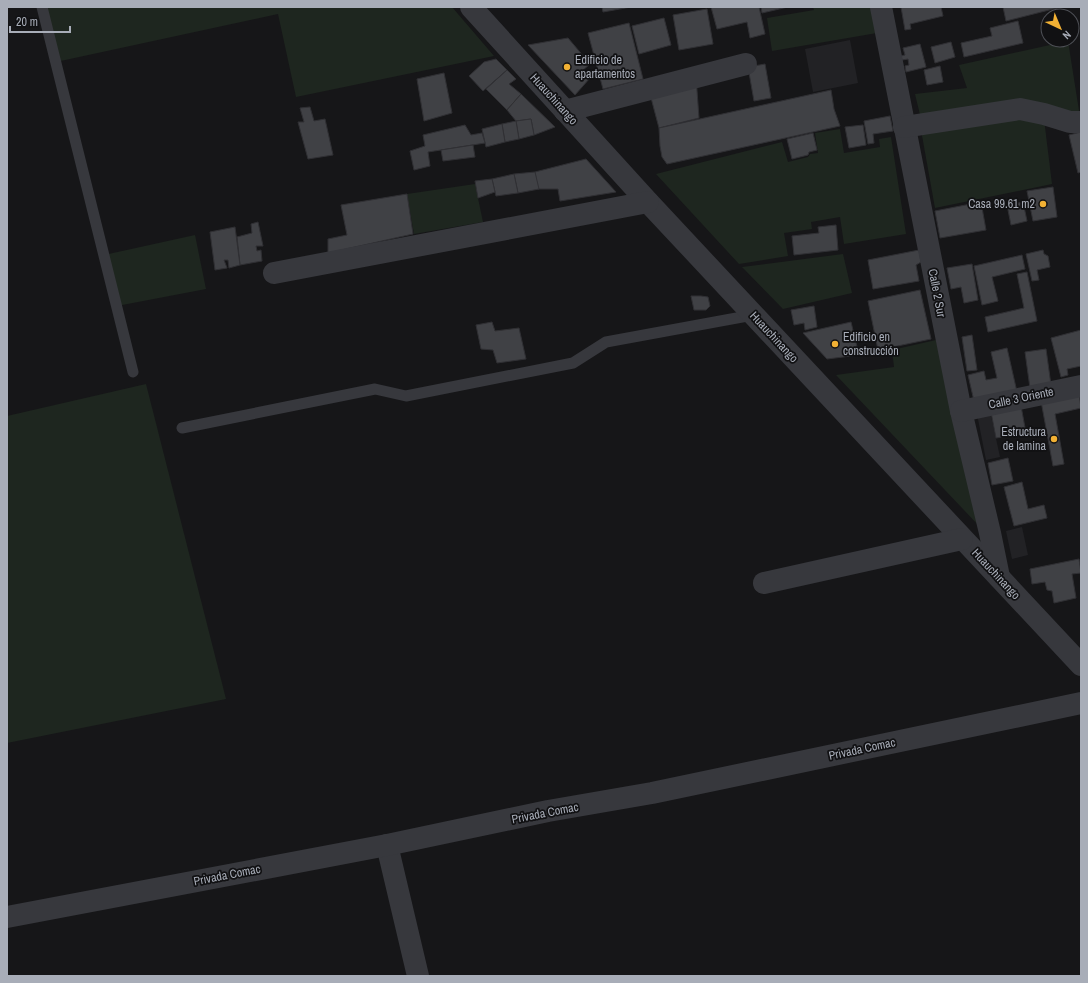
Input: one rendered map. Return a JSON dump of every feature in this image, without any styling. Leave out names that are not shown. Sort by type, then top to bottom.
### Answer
[{"type":"street","name":"Huauchinango","points":[[471,7],[648,202],[1081,665]]},
{"type":"street","name":"Calle 2 Sur","points":[[881,7],[960,411],[990,533],[999,577]]},
{"type":"street","points":[[565,111],[746,64]]},
{"type":"street","points":[[904,127],[1020,109],[1044,114],[1070,122],[1081,122]]},
{"type":"street","points":[[274,273],[648,202]]},
{"type":"street","name":"Calle 3 Oriente","points":[[960,411],[1081,386]]},
{"type":"street","points":[[764,583],[962,539]]},
{"type":"street","name":"Privada Comac","points":[[7,917],[387,845],[548,811],[652,793],[1081,703]]},
{"type":"street","points":[[387,845],[418,976]]},
{"type":"lane","points":[[42,7],[133,372]]},
{"type":"lane","points":[[182,428],[375,389],[406,396],[573,363],[606,342],[753,315]]},
{"type":"shaded area","points":[[42,7],[452,7],[494,56],[296,97],[278,14],[56,62]]},
{"type":"shaded area","points":[[813,7],[873,7],[877,33],[772,51],[767,18],[814,10]]},
{"type":"shaded area","points":[[850,40],[858,83],[813,92],[805,49]]},
{"type":"shaded area","points":[[1040,47],[1069,48],[1080,117],[921,119],[915,94],[967,88],[959,65]]},
{"type":"shaded area","points":[[1018,114],[1044,119],[1052,184],[935,208],[921,130]]},
{"type":"shaded area","points":[[840,129],[844,153],[880,147],[879,139],[891,137],[906,234],[844,244],[840,217],[811,222],[812,229],[784,233],[788,256],[739,264],[656,174],[782,142],[788,162],[808,157],[810,154],[818,153],[815,133]]},
{"type":"shaded area","points":[[475,184],[483,222],[414,234],[407,194]]},
{"type":"shaded area","points":[[195,235],[206,289],[117,306],[104,255]]},
{"type":"shaded area","points":[[843,254],[852,293],[783,309],[742,267]]},
{"type":"shaded area","points":[[936,340],[981,528],[836,375],[894,367],[892,350]]},
{"type":"shaded area","points":[[146,384],[226,699],[7,743],[7,416]]},
{"type":"shaded area","points":[[990,411],[1000,457],[986,460],[977,414]]},
{"type":"shaded area","points":[[1022,527],[1028,555],[1012,559],[1006,531]]},
{"type":"building","points":[[602,7],[631,7],[603,12]]},
{"type":"building","points":[[711,7],[759,7],[765,34],[750,38],[747,22],[717,29]]},
{"type":"building","points":[[761,7],[788,7],[762,13]]},
{"type":"building","points":[[901,7],[941,7],[943,16],[910,24],[911,29],[905,30]]},
{"type":"building","points":[[1003,7],[1061,7],[1040,8],[1040,12],[1006,21]]},
{"type":"building","points":[[707,9],[713,44],[679,50],[673,15]]},
{"type":"building","points":[[664,18],[671,45],[639,54],[632,26]]},
{"type":"building","points":[[1018,21],[1023,43],[964,57],[961,43],[992,36],[990,28]]},
{"type":"building","points":[[629,23],[643,79],[603,89],[588,33]]},
{"type":"building","name":"Edificio de apartamentos","points":[[568,38],[590,64],[582,71],[590,78],[575,95],[528,45]]},
{"type":"building","points":[[951,42],[955,57],[935,63],[931,47]]},
{"type":"building","points":[[920,44],[926,67],[906,72],[905,66],[909,65],[908,59],[902,60],[901,56],[905,55],[903,48]]},
{"type":"building","points":[[496,59],[507,70],[483,91],[469,76],[484,62]]},
{"type":"building","points":[[765,64],[771,98],[754,101],[748,67]]},
{"type":"building","points":[[940,66],[943,82],[927,85],[924,70]]},
{"type":"building","points":[[507,70],[516,79],[509,84],[521,94],[507,110],[486,89]]},
{"type":"building","points":[[444,73],[452,113],[424,121],[417,79]]},
{"type":"building","points":[[696,77],[699,118],[659,128],[650,94]]},
{"type":"building","points":[[831,90],[834,109],[840,126],[667,164],[662,157],[659,128]]},
{"type":"building","points":[[521,94],[555,127],[534,135],[531,119],[516,121],[507,110]]},
{"type":"building","points":[[310,107],[314,121],[325,119],[333,155],[308,159],[298,122],[304,122],[300,108]]},
{"type":"building","points":[[890,116],[893,131],[873,134],[874,143],[868,144],[864,121]]},
{"type":"building","points":[[531,119],[534,135],[519,139],[516,121]]},
{"type":"building","points":[[516,121],[519,139],[505,142],[502,124]]},
{"type":"building","points":[[502,124],[505,142],[486,147],[482,129]]},
{"type":"building","points":[[465,125],[471,135],[482,133],[485,143],[428,152],[430,166],[414,170],[410,151],[425,146],[423,135]]},
{"type":"building","points":[[863,125],[866,145],[849,148],[845,127]]},
{"type":"building","points":[[1081,132],[1081,172],[1078,173],[1069,135]]},
{"type":"building","points":[[813,133],[817,150],[809,152],[808,155],[792,159],[787,139]]},
{"type":"building","points":[[473,145],[475,157],[443,161],[441,150]]},
{"type":"building","points":[[586,159],[616,192],[560,201],[558,189],[538,189],[535,172]]},
{"type":"building","points":[[535,172],[539,189],[518,193],[514,174]]},
{"type":"building","points":[[514,174],[518,193],[496,196],[492,179]]},
{"type":"building","points":[[492,179],[495,192],[478,198],[475,181]]},
{"type":"building","name":"Casa 99.61 m2","points":[[1053,187],[1057,217],[1033,221],[1027,191]]},
{"type":"building","points":[[407,194],[413,234],[328,253],[328,239],[347,235],[341,205]]},
{"type":"building","points":[[981,202],[986,230],[940,238],[935,211]]},
{"type":"building","points":[[1023,202],[1027,221],[1011,225],[1007,205]]},
{"type":"building","points":[[258,222],[263,246],[256,246],[257,251],[261,250],[262,261],[240,265],[237,237],[252,233],[251,224]]},
{"type":"building","points":[[836,225],[838,250],[794,255],[792,236],[819,233],[818,227]]},
{"type":"building","points":[[235,227],[240,265],[229,268],[228,260],[224,260],[227,268],[215,270],[210,232]]},
{"type":"building","points":[[919,250],[921,262],[916,265],[919,281],[873,289],[868,260]]},
{"type":"building","points":[[1043,250],[1044,254],[1048,256],[1050,267],[1037,270],[1039,280],[1032,281],[1026,254]]},
{"type":"building","points":[[1022,255],[1025,269],[992,277],[998,301],[982,305],[974,266]]},
{"type":"building","points":[[972,264],[978,300],[964,303],[961,287],[951,289],[947,268]]},
{"type":"building","points":[[1027,272],[1037,321],[988,332],[985,317],[1024,308],[1017,274]]},
{"type":"building","points":[[920,290],[931,339],[878,350],[868,301]]},
{"type":"building","points":[[691,296],[708,297],[710,306],[706,310],[694,310]]},
{"type":"building","points":[[814,306],[817,327],[805,330],[804,323],[794,325],[791,310]]},
{"type":"building","points":[[492,322],[495,331],[519,328],[526,359],[497,363],[493,350],[481,349],[476,325]]},
{"type":"building","name":"Edificio en construcción","points":[[851,322],[859,355],[827,359],[803,333]]},
{"type":"building","points":[[1081,330],[1081,366],[1067,369],[1068,375],[1061,377],[1051,338]]},
{"type":"building","points":[[972,335],[977,370],[967,371],[962,337]]},
{"type":"building","points":[[1007,348],[1017,392],[974,401],[968,375],[984,371],[986,380],[997,378],[991,352]]},
{"type":"building","points":[[1046,349],[1051,385],[1030,388],[1025,352]]},
{"type":"building","name":"Estructura de lamina","points":[[1079,394],[1081,408],[1055,414],[1064,464],[1053,466],[1041,401]]},
{"type":"building","points":[[1021,406],[1026,433],[996,438],[991,412]]},
{"type":"building","points":[[1008,458],[1013,481],[992,485],[988,463]]},
{"type":"building","points":[[1022,482],[1028,509],[1044,505],[1047,518],[1014,526],[1004,487]]},
{"type":"building","points":[[1079,559],[1081,573],[1072,574],[1076,598],[1054,603],[1052,591],[1047,590],[1045,582],[1032,584],[1030,569]]},
{"type":"place","name":"Edificio de apartamentos","points":[[567,67]]},
{"type":"place","name":"Casa 99.61 m2","points":[[1043,204]]},
{"type":"place","name":"Edificio en construcción","points":[[835,344]]},
{"type":"place","name":"Estructura de lamina","points":[[1054,439]]}]
